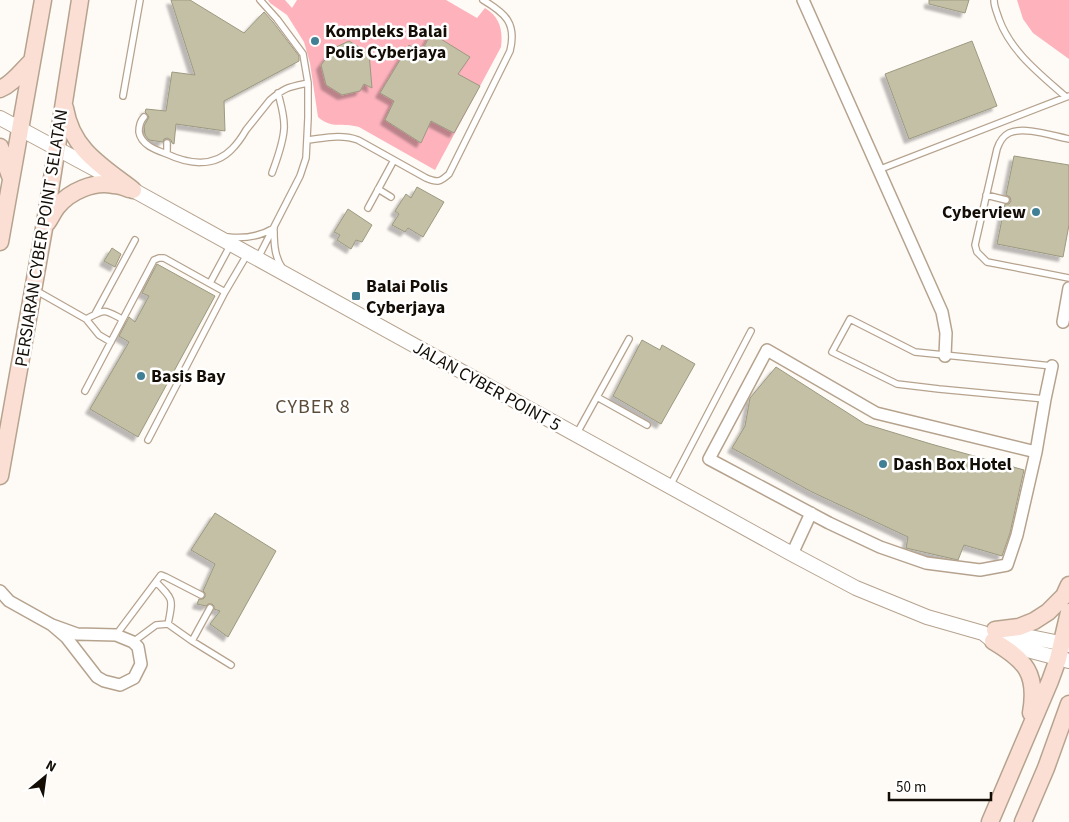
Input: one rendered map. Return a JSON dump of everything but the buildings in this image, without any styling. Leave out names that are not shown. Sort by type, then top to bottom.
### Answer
[{"type":"main road","points":[[0,242],[43,0]]},
{"type":"main road","name":"PERSIARAN CYBER POINT SELATAN","points":[[0,476],[44,229],[80,0]]},
{"type":"main road","points":[[0,89],[13,80],[32,60]]},
{"type":"main road","points":[[64,98],[67,117],[78,142],[94,160],[133,190]]},
{"type":"main road","points":[[0,147],[10,178]]},
{"type":"main road","points":[[44,229],[57,207],[66,198],[83,188],[112,184],[133,190]]},
{"type":"main road","points":[[990,635],[1034,621],[1048,612],[1064,596],[1069,585]]},
{"type":"main road","points":[[990,822],[1065,652],[1069,612]]},
{"type":"main road","points":[[990,635],[1019,658],[1027,668],[1033,685],[1033,700],[1027,737]]},
{"type":"main road","points":[[1023,822],[1046,768],[1069,704]]},
{"type":"street","points":[[803,0],[942,312],[946,333],[945,356]]},
{"type":"street","name":"JALAN CYBER POINT 5","points":[[0,118],[856,588],[928,617],[990,635],[1065,652]]},
{"type":"street","points":[[1063,322],[1069,288]]},
{"type":"street","points":[[1036,452],[876,413],[767,350],[709,459],[880,548],[926,563],[980,570],[1007,565],[1017,535],[1036,452],[1052,366]]},
{"type":"street","points":[[792,554],[811,513]]},
{"type":"street","points":[[0,591],[5,601],[52,626],[66,637],[97,677],[104,682],[120,685],[134,678],[141,664],[138,648],[133,642],[116,635],[77,634],[52,626]]},
{"type":"lane","points":[[123,96],[140,0]]},
{"type":"lane","points":[[148,440],[225,292],[274,228],[300,176],[306,158],[308,140],[308,83],[303,54],[260,0]]},
{"type":"lane","points":[[308,140],[338,136],[351,137],[426,178],[441,181],[449,174],[513,42],[512,30],[503,13],[483,0]]},
{"type":"lane","points":[[994,0],[994,6],[1002,28],[1013,47],[1040,75],[1068,97]]},
{"type":"lane","points":[[144,117],[139,128],[140,137],[146,144],[182,160],[192,162],[210,161],[220,158],[232,150],[270,100],[278,93],[286,87],[308,83]]},
{"type":"lane","points":[[272,173],[281,147],[284,129],[278,93]]},
{"type":"lane","points":[[878,170],[1068,97]]},
{"type":"lane","points":[[1069,139],[1029,131],[1010,133],[1004,137],[1000,143],[986,195],[975,245],[977,252],[987,262],[1069,278]]},
{"type":"lane","points":[[167,143],[167,154]]},
{"type":"lane","points":[[368,208],[394,160]]},
{"type":"lane","points":[[378,190],[391,196]]},
{"type":"lane","points":[[986,195],[1006,200]]},
{"type":"lane","points":[[217,236],[245,238],[261,235],[274,228]]},
{"type":"lane","points":[[274,228],[277,259],[288,276]]},
{"type":"lane","points":[[96,314],[135,240]]},
{"type":"lane","points":[[210,283],[231,244]]},
{"type":"lane","points":[[85,391],[154,260],[164,258],[225,292]]},
{"type":"lane","points":[[33,288],[86,319],[99,335],[111,342]]},
{"type":"lane","points":[[86,319],[102,311],[107,311],[122,319]]},
{"type":"lane","points":[[1045,399],[939,390],[897,384],[832,352],[850,319],[915,352],[1052,366]]},
{"type":"lane","points":[[669,487],[750,331]]},
{"type":"lane","points":[[576,435],[629,339]]},
{"type":"lane","points":[[597,397],[647,425]]},
{"type":"lane","points":[[116,635],[161,575],[201,596]]},
{"type":"lane","points":[[156,582],[170,596],[172,605],[168,624]]},
{"type":"lane","points":[[192,641],[210,608]]},
{"type":"lane","points":[[133,642],[156,625],[168,624],[231,665]]},
{"type":"shaded area","points":[[268,0],[285,0],[292,8],[297,0],[446,0],[477,18],[485,8],[494,16],[501,30],[501,47],[435,170],[359,127],[333,125],[318,117],[310,63],[304,42],[287,15]]},
{"type":"shaded area","points":[[1017,0],[1069,0],[1069,59],[1033,33],[1023,19]]},
{"type":"place","name":"Kompleks Balai Polis Cyberjaya","points":[[315,41]]},
{"type":"place","name":"Cyberview","points":[[1036,212]]},
{"type":"place","name":"Balai Polis Cyberjaya","points":[[356,296]]},
{"type":"place","name":"Basis Bay","points":[[141,376]]},
{"type":"place","name":"Dash Box Hotel","points":[[883,464]]},
{"type":"district","name":"CYBER 8","points":[[313,406]]}]
